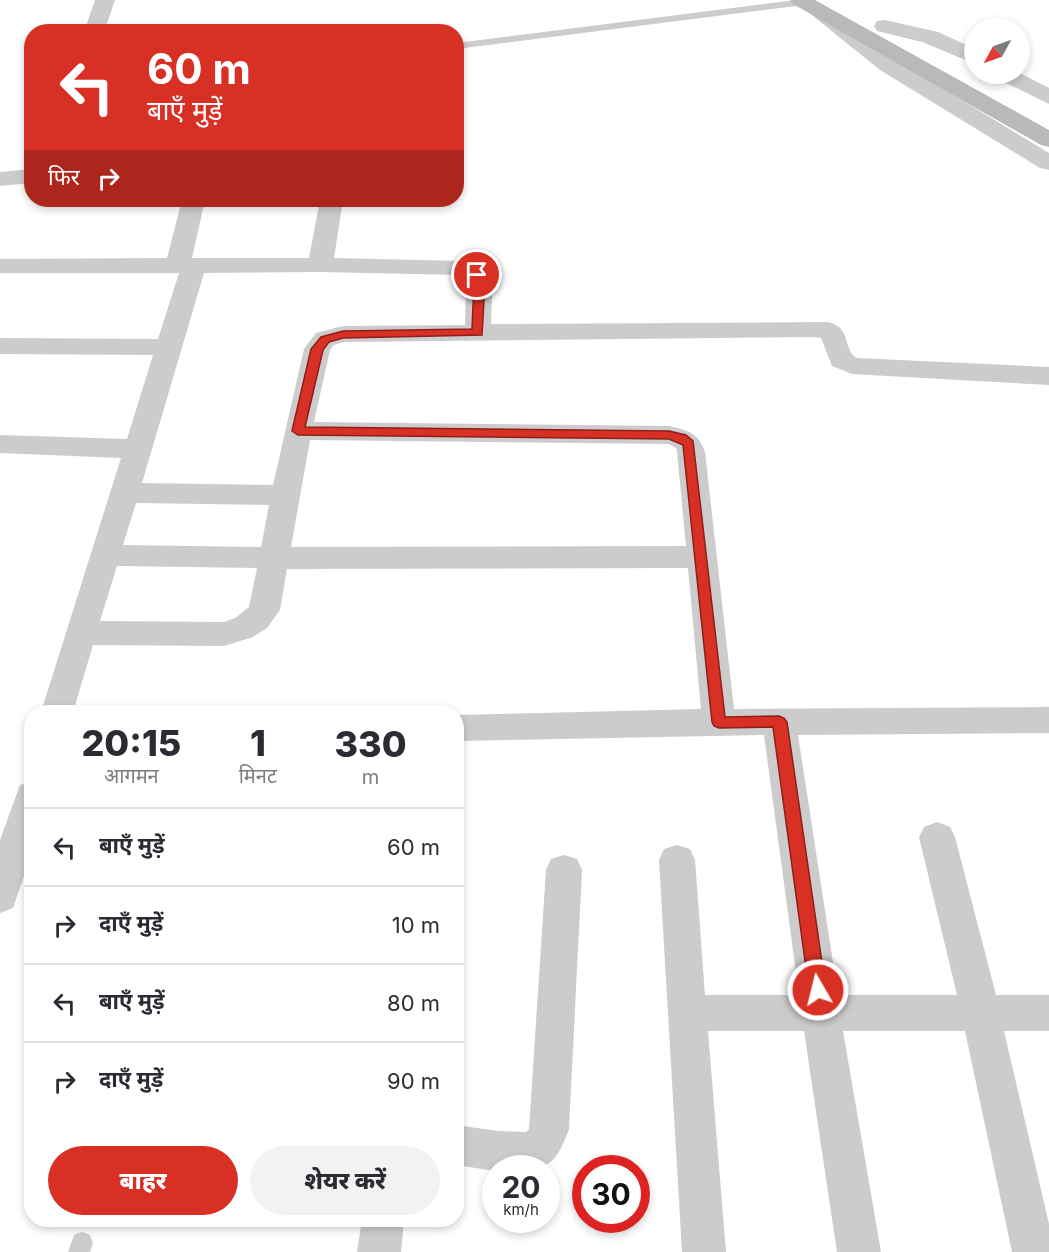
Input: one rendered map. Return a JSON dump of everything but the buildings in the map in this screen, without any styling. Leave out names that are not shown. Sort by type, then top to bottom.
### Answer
[{"type":"main road","points":[[838,0],[1049,117]]},
{"type":"main road","points":[[807,4],[1049,140]]},
{"type":"street","points":[[97,24],[105,0]]},
{"type":"street","points":[[807,4],[888,65],[967,115],[1049,162]]},
{"type":"street","points":[[885,26],[930,37],[964,52]]},
{"type":"street","points":[[1025,84],[1049,97]]},
{"type":"street","points":[[0,179],[24,177]]},
{"type":"street","points":[[59,705],[168,347],[186,265],[192,207]]},
{"type":"street","points":[[320,265],[331,207]]},
{"type":"street","points":[[0,266],[320,265],[471,270],[477,275],[479,282],[478,333]]},
{"type":"street","points":[[82,633],[224,634],[242,630],[256,620],[264,610],[285,495],[317,349],[325,339],[343,334],[814,329],[828,330],[833,335],[841,360],[852,366],[1049,376]]},
{"type":"street","points":[[0,346],[168,347]]},
{"type":"street","points":[[298,431],[669,435],[682,438],[689,444],[691,452],[719,722]]},
{"type":"street","points":[[0,444],[136,449]]},
{"type":"street","points":[[124,493],[285,495]]},
{"type":"street","points":[[106,555],[273,558],[702,556]]},
{"type":"street","points":[[464,728],[719,722],[1049,720]]},
{"type":"street","points":[[779,722],[859,1252]]},
{"type":"street","points":[[0,897],[24,820]]},
{"type":"street","points":[[937,837],[981,1012],[1034,1252]]},
{"type":"street","points":[[677,860],[704,1252]]},
{"type":"street","points":[[464,1146],[524,1154],[537,1149],[545,1141],[549,1129],[564,870]]},
{"type":"street","points":[[688,1013],[1049,1012]]},
{"type":"street","points":[[379,1252],[382,1227]]},
{"type":"lane","points":[[464,45],[807,4]]},
{"type":"route","points":[[477,275],[479,282],[478,333],[343,334],[325,339],[317,349],[298,431],[669,435],[682,438],[689,444],[719,722],[779,722],[818,990]]}]
